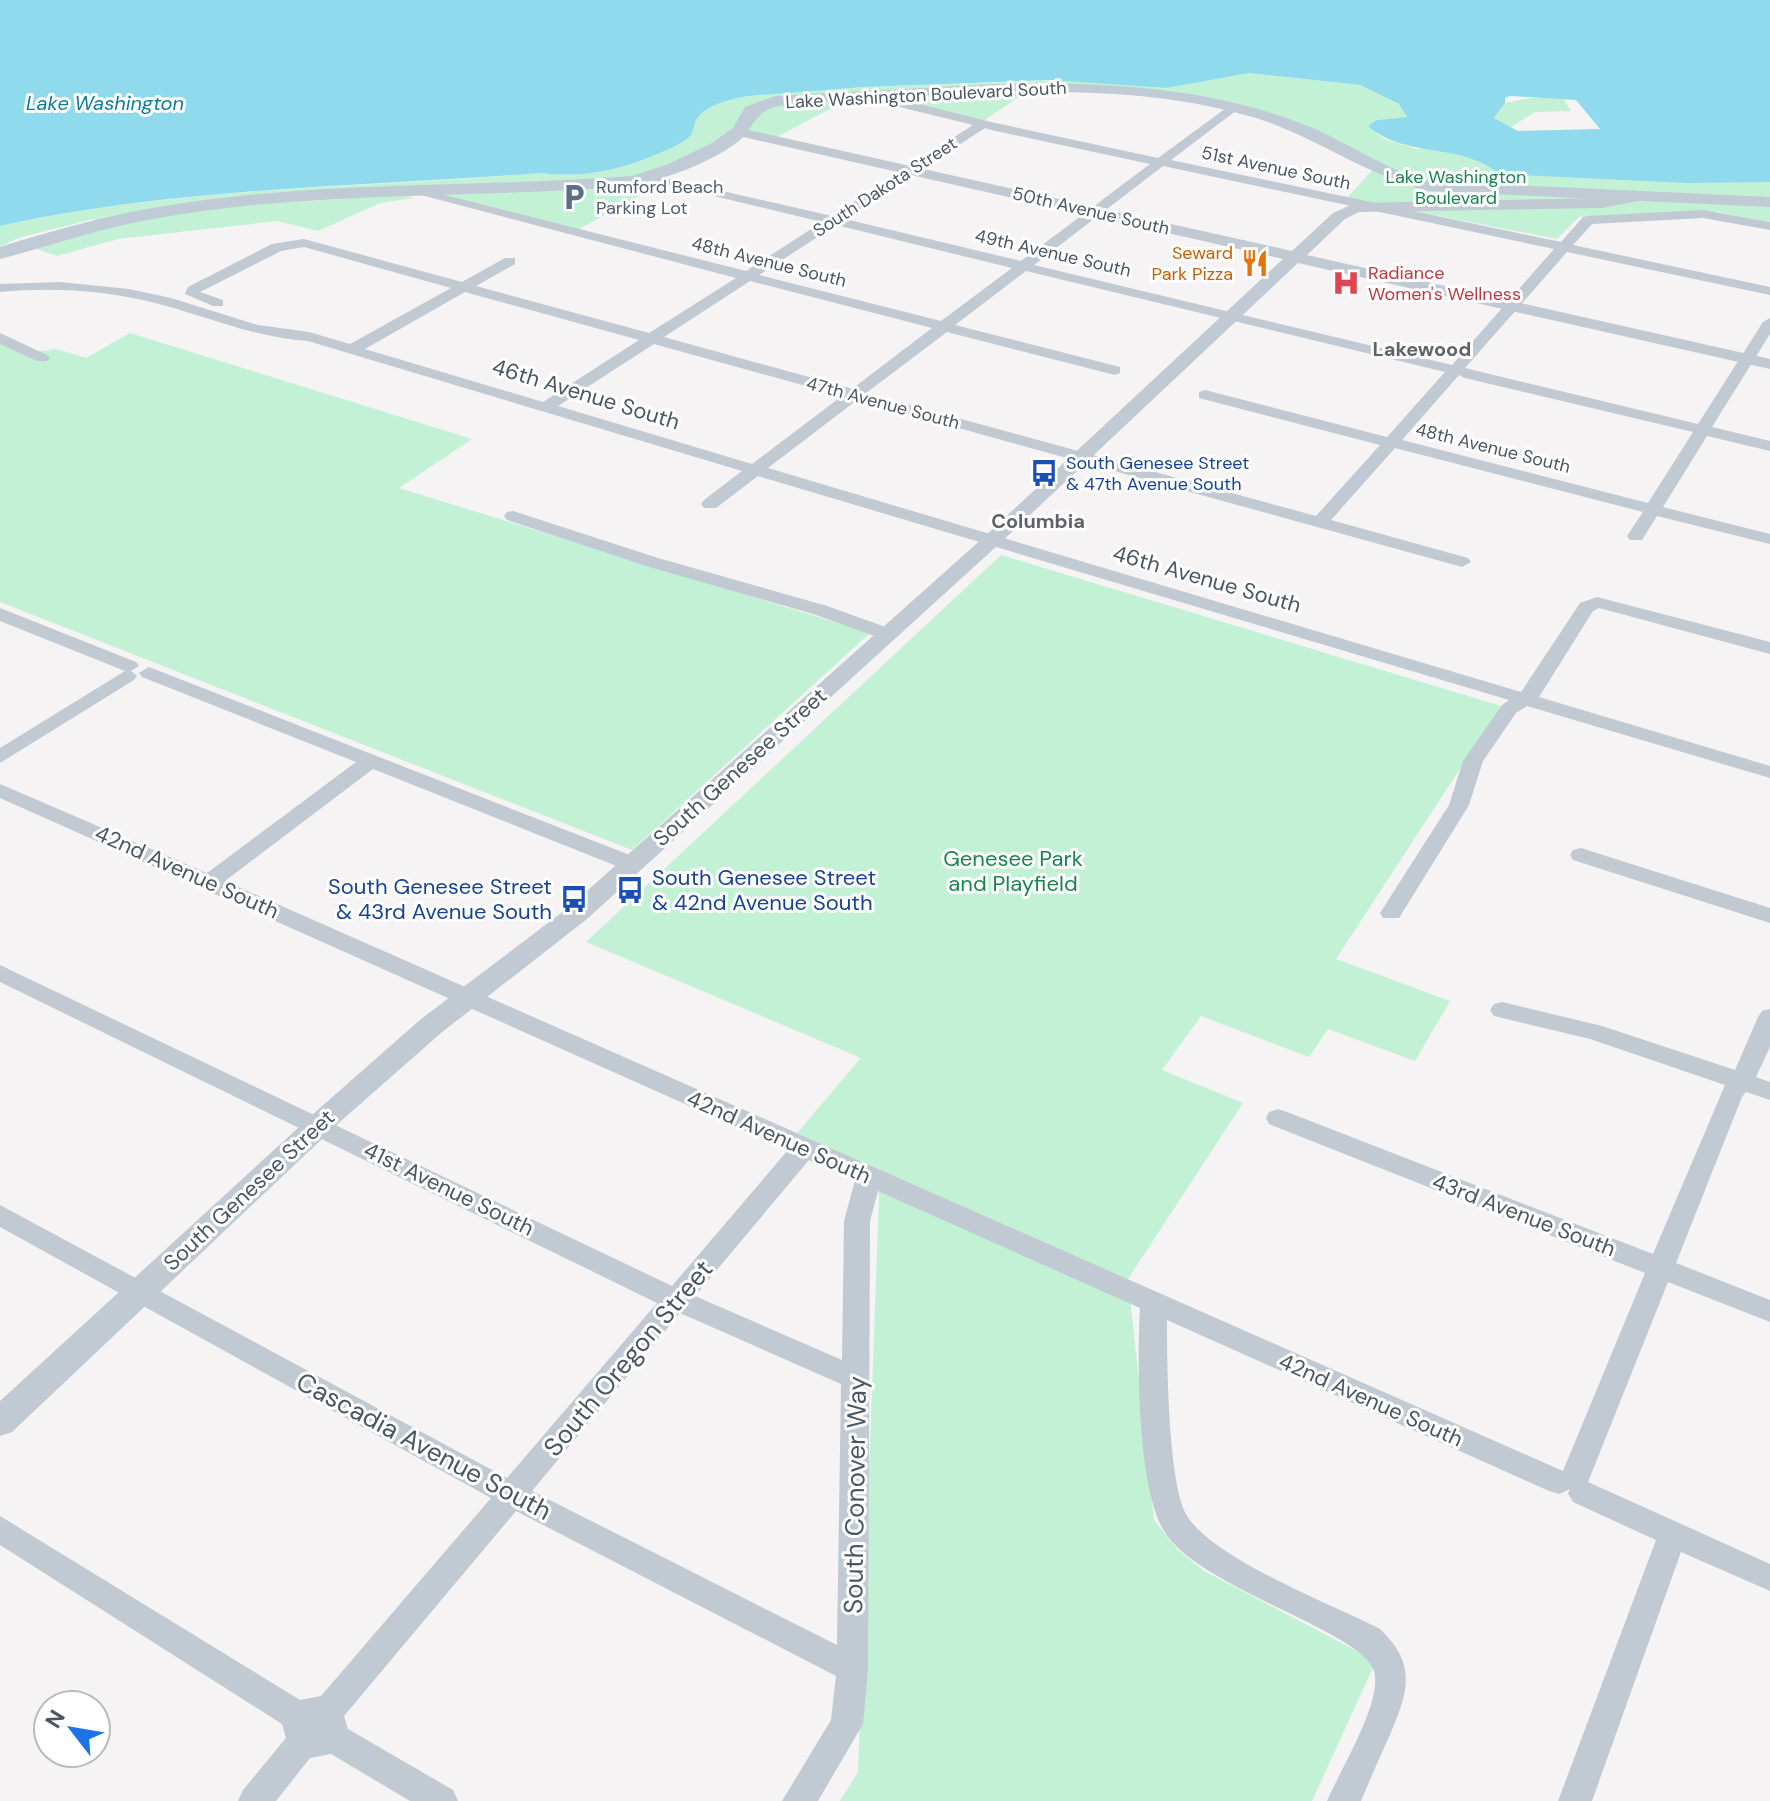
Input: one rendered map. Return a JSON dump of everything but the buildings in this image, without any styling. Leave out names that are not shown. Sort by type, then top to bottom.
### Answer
[{"type":"main road","name":"Lake Washington Boulevard South","points":[[0,253],[59,233],[154,213],[250,201],[613,183],[652,177],[678,167],[739,132],[751,111],[769,103],[1006,88],[1072,88],[1154,94],[1233,107],[1309,132],[1390,176],[1413,183],[1466,190],[1770,202]]},
{"type":"street","name":"51st Avenue South","points":[[871,96],[880,101],[983,124],[1770,291]]},
{"type":"street","points":[[710,504],[1233,107]]},
{"type":"street","name":"South Dakota Street","points":[[546,407],[983,124]]},
{"type":"street","name":"50th Avenue South","points":[[739,132],[1770,364]]},
{"type":"street","name":"49th Avenue South","points":[[652,177],[1770,446]]},
{"type":"street","name":"48th Avenue South","points":[[413,191],[1115,370]]},
{"type":"street","points":[[1367,206],[1602,203],[1637,197]]},
{"type":"street","name":"South Genesee Street","points":[[0,1422],[318,1126],[431,1026],[578,913],[991,541],[1339,216],[1367,206]]},
{"type":"street","points":[[1320,522],[1584,223],[1601,218],[1703,214],[1770,226]]},
{"type":"street","name":"47th Avenue South","points":[[197,296],[192,294],[193,290],[264,254],[285,245],[304,243],[1462,562]]},
{"type":"street","points":[[353,349],[510,261]]},
{"type":"street","name":"46th Avenue South","points":[[0,288],[50,286],[153,298],[278,334],[309,337],[353,349],[1770,772]]},
{"type":"street","name":"46th Avenue South","points":[[197,296],[296,327],[309,337]]},
{"type":"street","points":[[1636,536],[1650,509],[1770,322]]},
{"type":"street","points":[[0,338],[42,358]]},
{"type":"street","name":"48th Avenue South","points":[[1205,395],[1770,539]]},
{"type":"street","points":[[513,516],[652,562],[807,606],[887,634]]},
{"type":"street","points":[[1391,913],[1459,805],[1473,761],[1509,709],[1527,699],[1581,613],[1597,602],[1770,648]]},
{"type":"street","points":[[0,614],[135,672],[632,864]]},
{"type":"street","points":[[0,757],[135,672]]},
{"type":"street","points":[[211,881],[371,761]]},
{"type":"street","name":"42nd Avenue South","points":[[5,798],[211,881],[1154,1304],[1572,1484],[1770,1578]]},
{"type":"street","points":[[1581,855],[1770,916]]},
{"type":"street","name":"41st Avenue South","points":[[0,973],[677,1300],[857,1379]]},
{"type":"street","points":[[1502,1010],[1594,1032],[1770,1091]]},
{"type":"street","points":[[1572,1484],[1731,1095],[1750,1067],[1770,1017]]},
{"type":"street","name":"43rd Avenue South","points":[[1278,1118],[1770,1311]]},
{"type":"street","name":"South Oregon Street","points":[[255,1801],[804,1148]]},
{"type":"street","name":"South Conover Way","points":[[799,1801],[847,1724],[852,1669],[857,1221],[869,1177]]},
{"type":"street","name":"Cascadia Avenue South","points":[[0,1215],[512,1495],[852,1669]]},
{"type":"street","points":[[1154,1304],[1163,1488],[1176,1526],[1190,1541],[1218,1560],[1369,1639],[1390,1664],[1393,1680],[1391,1695],[1344,1801]]},
{"type":"street","points":[[0,1529],[315,1727],[441,1801]]},
{"type":"street","points":[[1575,1801],[1673,1533]]},
{"type":"green space","name":"Lake Washington Boulevard","points":[[1249,73],[1360,85],[1401,105],[1489,149],[1770,149],[1770,222],[1717,212],[1579,217],[1557,239],[1347,198],[1376,166],[1229,104],[1035,86],[983,121],[858,94],[775,138],[732,133],[646,176],[664,182],[576,231],[409,189],[227,202],[96,222],[93,219],[18,238],[0,247],[0,226],[134,203],[269,190],[599,172],[641,161],[677,146],[690,136],[703,112],[722,102],[749,96],[864,87],[1067,80],[1167,88]],"holes":[[[1401,105],[1409,117],[1400,122],[1420,150],[1384,139],[1368,126],[1382,119],[1407,118]]]},
{"type":"green space","points":[[1529,98],[1563,98],[1571,111],[1535,112],[1511,127],[1494,118],[1505,103]]},
{"type":"green space","points":[[402,195],[414,198],[380,203],[318,231],[277,221],[118,239],[57,256],[31,247],[139,219],[236,206]]},
{"type":"green space","points":[[130,333],[472,439],[399,488],[870,633],[632,850],[0,602],[0,344],[27,353],[56,349],[86,358]]},
{"type":"green space","name":"Genesee Park and Playfield","points":[[1001,555],[1501,706],[1336,959],[1450,1001],[1415,1061],[1328,1029],[1309,1057],[1201,1016],[1162,1070],[1243,1103],[1128,1279],[1154,1520],[1177,1549],[1204,1571],[1376,1661],[1312,1801],[840,1801],[858,1772],[880,1170],[797,1133],[861,1058],[586,942]]},
{"type":"water","name":"Lake Washington","points":[[0,0],[1770,0],[1770,182],[1688,183],[1499,174],[1469,158],[1399,143],[1383,136],[1368,126],[1377,120],[1407,117],[1399,104],[1360,85],[1249,73],[1167,88],[1050,80],[864,87],[749,96],[722,102],[703,112],[690,135],[677,146],[641,161],[599,172],[571,175],[541,173],[201,196],[67,213],[0,226]],"holes":[[[1510,96],[1576,100],[1600,129],[1518,131],[1494,118],[1505,103],[1505,98]]]},
{"type":"place","name":"Rumford Beach Parking Lot","points":[[574,197]]},
{"type":"place","name":"Seward Park Pizza","points":[[1255,263]]},
{"type":"place","name":"Radiance Women's Wellness","points":[[1346,283]]},
{"type":"place","name":"South Genesee Street & 47th Avenue South","points":[[1044,473]]},
{"type":"place","name":"South Genesee Street & 42nd Avenue South","points":[[630,890]]},
{"type":"place","name":"South Genesee Street & 43rd Avenue South","points":[[574,899]]},
{"type":"district","name":"Lakewood","points":[[1422,349]]},
{"type":"district","name":"Columbia","points":[[1038,521]]}]
